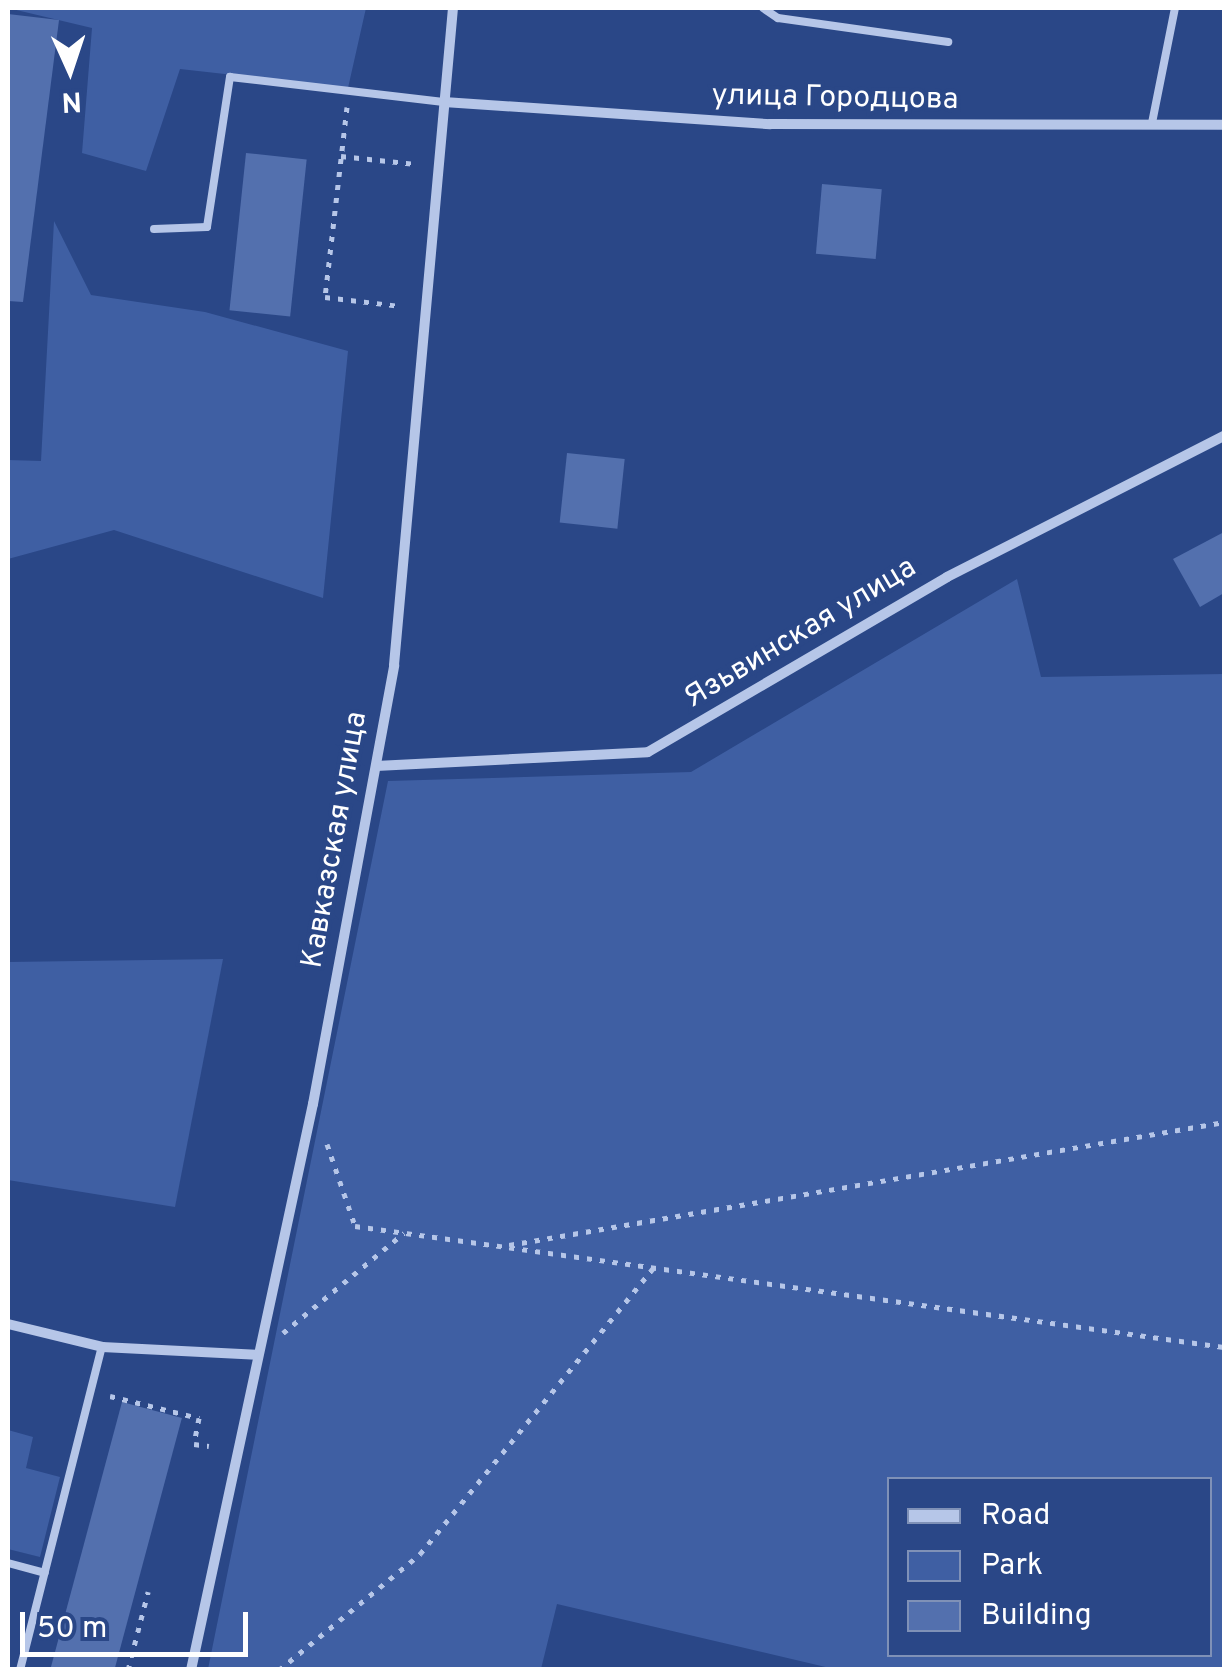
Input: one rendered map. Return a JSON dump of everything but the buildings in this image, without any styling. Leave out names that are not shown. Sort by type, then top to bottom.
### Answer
[{"type":"street","name":"Кавказская улица","points":[[191,1670],[313,1104],[394,665],[454,8]]},
{"type":"street","name":"улица Городцова","points":[[444,102],[770,124],[1224,125]]},
{"type":"street","name":"Язьвинская улица","points":[[376,766],[648,752],[912,596],[1224,436]]},
{"type":"street","points":[[8,1324],[102,1346],[258,1355]]},
{"type":"lane","points":[[763,8],[778,18],[948,42]]},
{"type":"lane","points":[[1152,123],[1175,8]]},
{"type":"lane","points":[[154,228],[207,227],[230,77],[444,102]]},
{"type":"lane","points":[[20,1670],[102,1346]]},
{"type":"lane","points":[[8,1563],[45,1573]]},
{"type":"path","points":[[349,89],[326,298],[400,306]]},
{"type":"path","points":[[341,156],[416,164]]},
{"type":"path","points":[[313,1104],[355,1226],[1224,1347]]},
{"type":"path","points":[[501,1247],[1224,1122]]},
{"type":"path","points":[[258,1355],[404,1234]]},
{"type":"path","points":[[279,1670],[420,1554],[653,1268]]},
{"type":"path","points":[[101,1414],[106,1395],[199,1418],[194,1444],[209,1446]]},
{"type":"path","points":[[128,1670],[148,1592]]},
{"type":"green space","points":[[8,8],[366,8],[348,88],[180,69],[146,171],[82,153],[92,28]]},
{"type":"green space","points":[[54,221],[91,295],[205,312],[348,351],[323,598],[114,530],[8,559],[8,460],[41,461]]},
{"type":"green space","points":[[1017,579],[1041,677],[1224,674],[1224,1669],[834,1669],[557,1604],[541,1669],[208,1669],[388,781],[691,772]]},
{"type":"green space","points":[[223,959],[175,1207],[8,1180],[8,962]]},
{"type":"green space","points":[[8,1430],[33,1437],[26,1468],[60,1477],[40,1557],[8,1549]]}]
